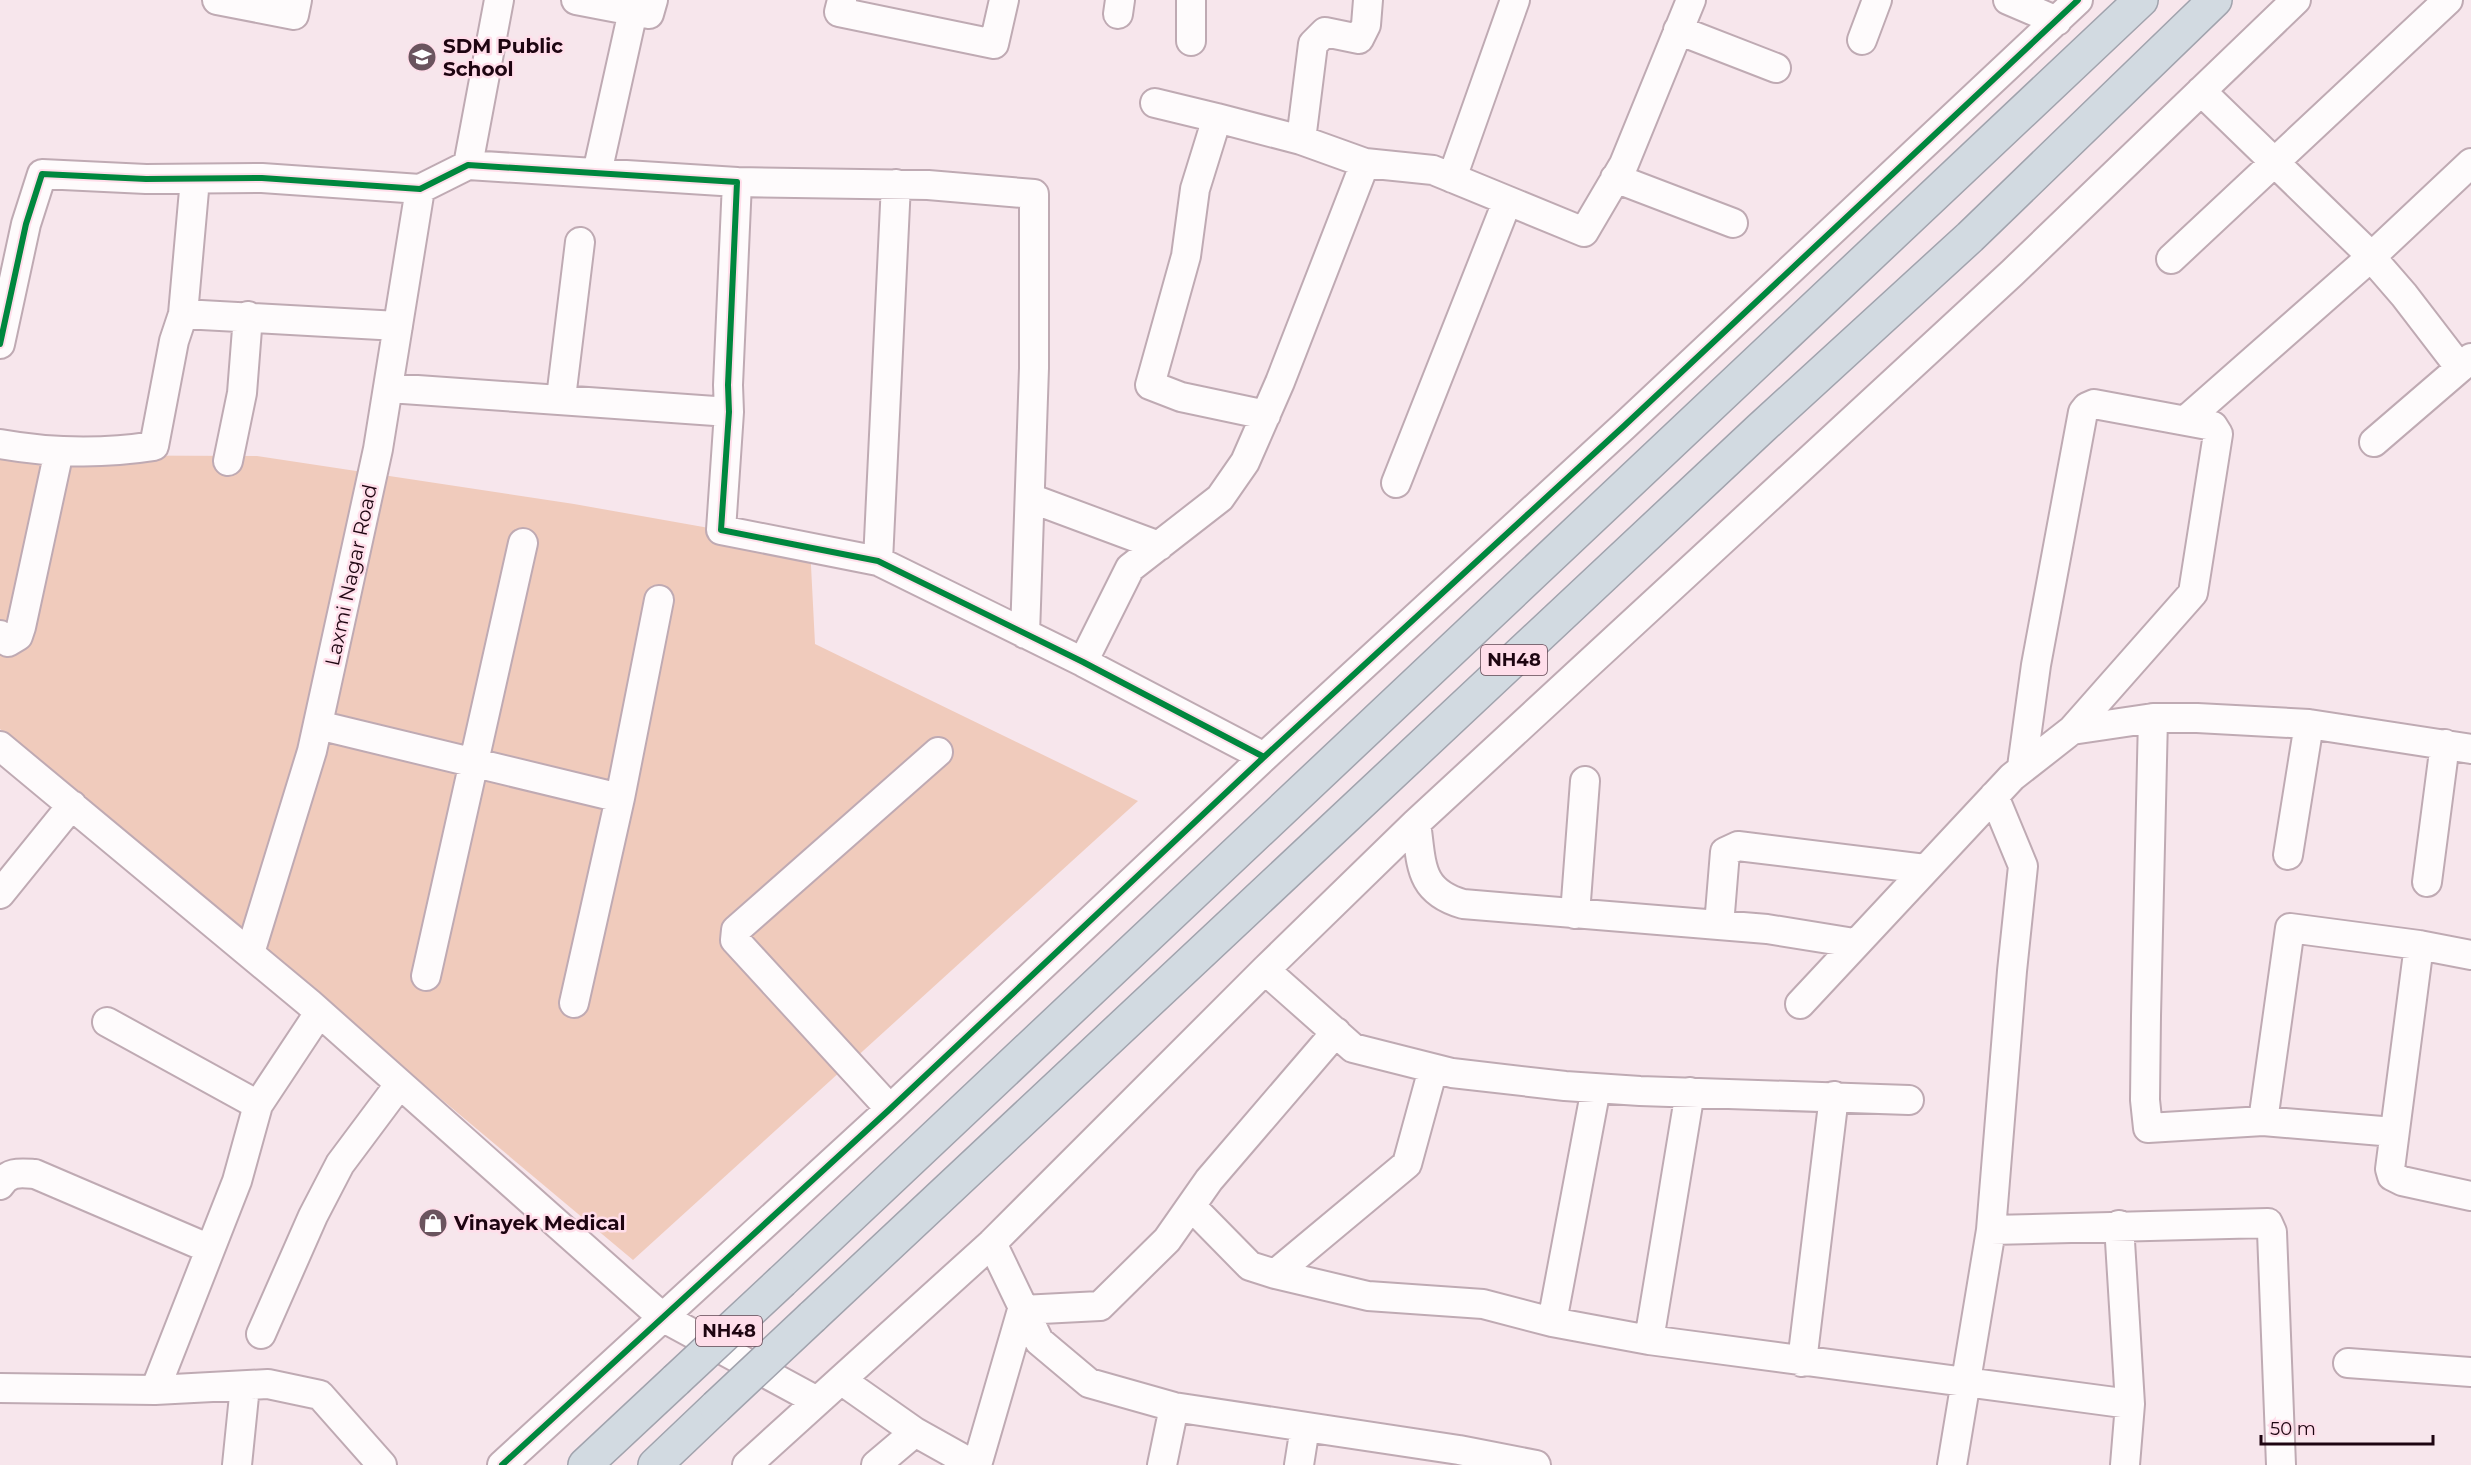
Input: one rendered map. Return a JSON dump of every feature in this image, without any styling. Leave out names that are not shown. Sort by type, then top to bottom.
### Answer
[{"type":"highway","name":"NH48","points":[[585,1465],[1357,742],[2141,0]]},
{"type":"highway","name":"NH48","points":[[655,1465],[1742,446],[1970,237],[2214,0]]},
{"type":"street","points":[[217,0],[294,15],[297,0]]},
{"type":"street","points":[[468,165],[499,0]]},
{"type":"street","points":[[576,0],[643,5],[597,173]]},
{"type":"street","points":[[842,0],[839,12],[994,44],[1004,0]]},
{"type":"street","points":[[1191,0],[1191,40]]},
{"type":"street","points":[[1301,140],[1313,44],[1325,32],[1359,39],[1366,25],[1368,0]]},
{"type":"street","points":[[1452,178],[1515,0]]},
{"type":"street","points":[[1155,103],[1301,140],[1365,163],[1433,170],[1584,232],[1624,164],[1690,0]]},
{"type":"street","points":[[1862,40],[1877,0]]},
{"type":"street","points":[[2008,0],[2057,21]]},
{"type":"street","points":[[502,1465],[890,1109],[1264,757],[1624,426],[2078,0]]},
{"type":"street","points":[[747,1465],[992,1243],[1265,970],[1416,824],[2012,273],[2296,0]]},
{"type":"street","points":[[2171,259],[2448,0]]},
{"type":"street","points":[[1678,30],[1776,68]]},
{"type":"street","points":[[2201,91],[2277,162],[2372,257],[2466,363],[2374,441]]},
{"type":"street","points":[[1217,118],[1195,189],[1186,256],[1150,386],[1181,397],[1266,415]]},
{"type":"street","points":[[1083,662],[1130,568],[1220,498],[1245,462],[1266,415],[1365,163]]},
{"type":"street","points":[[2187,419],[2372,257],[2471,164]]},
{"type":"street","points":[[0,344],[10,249],[42,174],[195,179],[262,178],[420,189],[468,165],[737,182],[896,184],[1034,194],[1034,368],[1025,633]]},
{"type":"street","points":[[1615,178],[1733,223]]},
{"type":"street","points":[[0,444],[42,452],[133,449],[154,446],[174,341],[183,314],[195,179]]},
{"type":"street","points":[[737,182],[728,385],[729,412],[721,530],[878,561],[1083,662],[1264,757]]},
{"type":"street","points":[[878,561],[896,184]]},
{"type":"street","name":"Laxmi Nagar Road","points":[[250,953],[318,724],[378,449],[420,189]]},
{"type":"street","points":[[1396,483],[1507,202]]},
{"type":"street","points":[[561,398],[580,242]]},
{"type":"street","points":[[183,314],[398,326]]},
{"type":"street","points":[[228,461],[242,393],[248,316]]},
{"type":"street","points":[[389,388],[561,398],[729,412]]},
{"type":"street","points":[[1800,1004],[1854,943],[2022,767],[2072,730],[2193,593],[2218,434],[2213,426],[2187,419],[2094,404],[2087,406],[2083,412],[2037,654],[2022,767]]},
{"type":"street","points":[[0,635],[8,642],[18,636],[21,627],[59,451]]},
{"type":"street","points":[[1030,498],[1159,546]]},
{"type":"street","points":[[426,976],[523,543]]},
{"type":"street","points":[[574,1003],[620,798],[659,600]]},
{"type":"street","points":[[2072,730],[2153,718],[2197,718],[2308,724],[2458,747],[2427,882]]},
{"type":"street","points":[[2153,718],[2146,1016],[2146,1124],[2151,1129],[2263,1121],[2394,1132]]},
{"type":"street","points":[[318,724],[620,798]]},
{"type":"street","points":[[2289,855],[2308,724]]},
{"type":"street","points":[[0,746],[320,1013],[662,1317],[817,1401]]},
{"type":"street","points":[[890,1109],[735,940],[736,930],[938,752]]},
{"type":"street","points":[[1575,914],[1585,781]]},
{"type":"street","points":[[1952,1465],[1991,1230],[2023,866],[1994,796]]},
{"type":"street","points":[[0,894],[72,805]]},
{"type":"street","points":[[1416,824],[1428,885],[1444,898],[1463,904],[1767,929],[1854,943]]},
{"type":"street","points":[[1719,925],[1725,852],[1738,846],[1925,869]]},
{"type":"street","points":[[2263,1121],[2290,928],[2419,945],[2471,955]]},
{"type":"street","points":[[2419,945],[2389,1162],[2392,1176],[2402,1181],[2471,1196]]},
{"type":"street","points":[[1265,970],[1353,1048],[1433,1069],[1475,1076],[1596,1088],[1909,1100]]},
{"type":"street","points":[[155,1390],[237,1181],[258,1105],[320,1013]]},
{"type":"street","points":[[107,1022],[258,1105]]},
{"type":"street","points":[[1022,1310],[1100,1306],[1167,1240],[1209,1180],[1336,1032]]},
{"type":"street","points":[[1275,1274],[1407,1164],[1433,1069]]},
{"type":"street","points":[[261,1334],[313,1216],[340,1164],[399,1085]]},
{"type":"street","points":[[1552,1322],[1596,1088]]},
{"type":"street","points":[[1649,1340],[1690,1092]]},
{"type":"street","points":[[1802,1362],[1834,1096]]},
{"type":"street","points":[[0,1185],[5,1177],[17,1173],[35,1174],[210,1249]]},
{"type":"street","points":[[1191,1206],[1250,1266],[1368,1296],[1483,1304],[1552,1322],[1649,1340],[2130,1404]]},
{"type":"street","points":[[1991,1230],[2262,1222],[2271,1227],[2280,1465]]},
{"type":"street","points":[[2119,1225],[2130,1404],[2126,1465]]},
{"type":"street","points":[[992,1243],[1022,1310],[1039,1341],[1089,1383],[1174,1407],[1305,1427],[1458,1457],[1536,1465]]},
{"type":"street","points":[[841,1380],[915,1432],[976,1465],[1022,1310]]},
{"type":"street","points":[[2348,1363],[2471,1372]]},
{"type":"street","points":[[0,1388],[155,1390],[268,1384],[320,1395],[382,1465]]},
{"type":"street","points":[[237,1465],[245,1386]]},
{"type":"street","points":[[1162,1465],[1174,1407]]},
{"type":"street","points":[[1299,1465],[1305,1427]]},
{"type":"street","points":[[876,1465],[915,1432]]},
{"type":"shaded area","points":[[0,455],[257,456],[574,504],[810,546],[815,644],[1138,801],[633,1260],[0,729]]},
{"type":"cycle path","points":[[502,1465],[890,1109],[1264,757],[1624,426],[2078,0]]},
{"type":"cycle path","points":[[0,344],[26,224],[42,174],[146,179],[262,178],[420,189],[468,165],[737,182],[728,385],[729,412],[721,530],[878,561],[1083,662],[1264,757]]},
{"type":"place","name":"SDM Public School","points":[[422,57]]},
{"type":"place","name":"Vinayek Medical","points":[[433,1223]]}]
